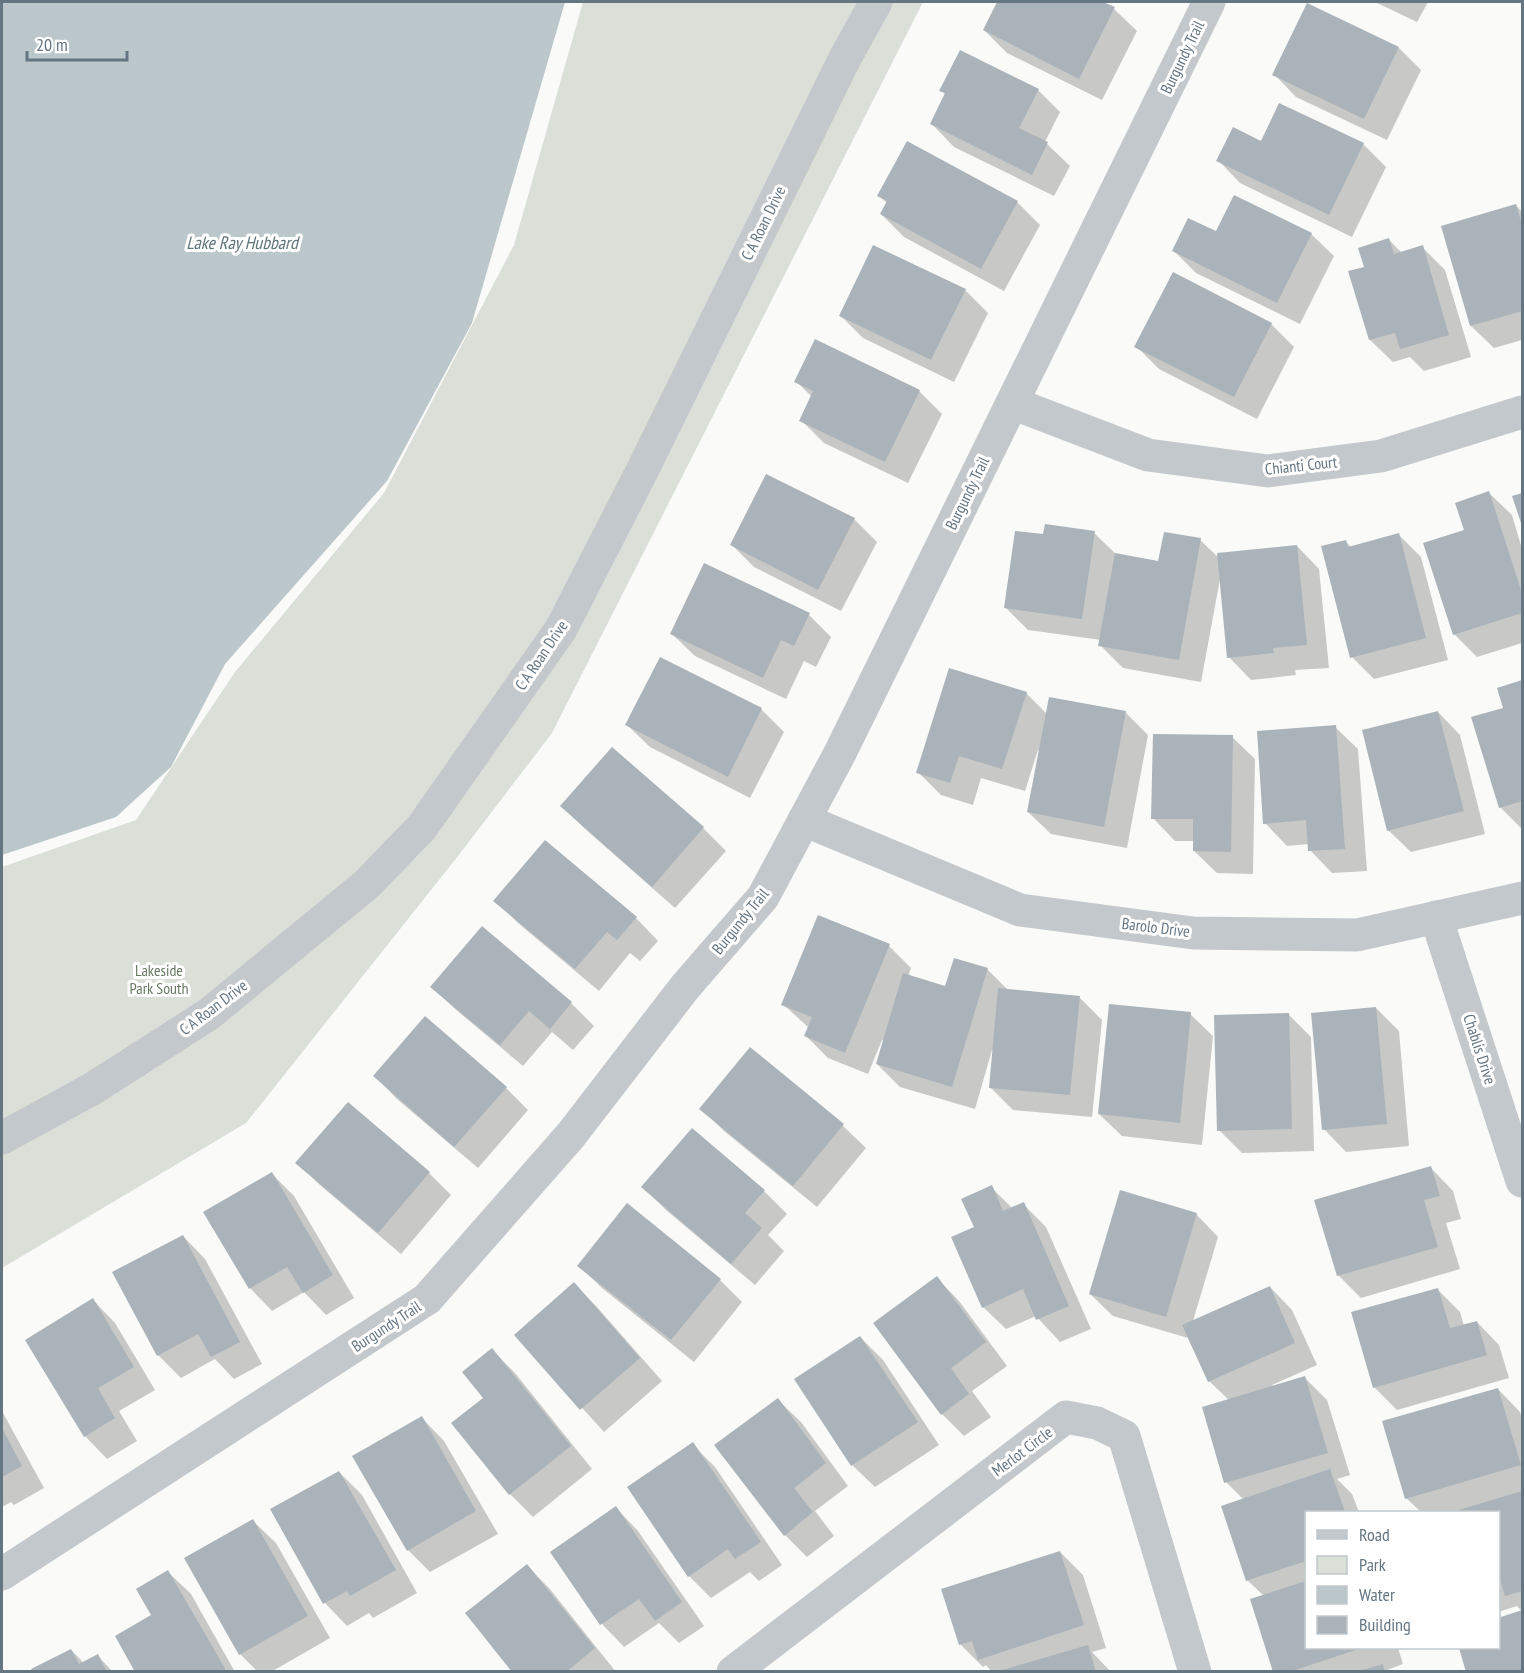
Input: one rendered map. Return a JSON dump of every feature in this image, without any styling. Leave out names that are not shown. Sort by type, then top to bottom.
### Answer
[{"type":"street","name":"C A Roan Drive","points":[[2,1138],[92,1089],[209,1014],[367,884],[422,827],[561,629],[844,60],[876,2]]},
{"type":"street","name":"Burgundy Trail","points":[[2,1575],[427,1299],[571,1135],[685,987],[763,897],[840,753],[1209,2]]},
{"type":"street","name":"Chianti Court","points":[[1012,403],[1148,455],[1268,471],[1381,456],[1522,412]]},
{"type":"street","name":"Barolo Drive","points":[[804,820],[1020,910],[1193,933],[1357,935],[1522,898]]},
{"type":"street","name":"Chablis Drive","points":[[1436,917],[1522,1181]]},
{"type":"street","name":"Merlot Circle","points":[[734,1671],[1066,1417],[1097,1423],[1124,1436],[1195,1671]]},
{"type":"green space","name":"Lakeside Park South","points":[[583,2],[923,2],[552,733],[458,856],[246,1123],[2,1268],[2,867],[136,820],[235,672],[384,493],[514,245]]},
{"type":"water","name":"Lake Ray Hubbard","points":[[2,2],[565,2],[472,323],[387,481],[225,664],[171,767],[116,817],[2,855]]},
{"type":"building","points":[[997,2],[1103,2],[1115,7],[1079,79],[983,30]]},
{"type":"building","points":[[1307,3],[1399,47],[1364,119],[1272,75]]},
{"type":"building","points":[[960,50],[1039,89],[1019,128],[1048,142],[1032,175],[930,124],[945,93],[939,91]]},
{"type":"building","points":[[1279,103],[1364,143],[1329,215],[1216,161],[1233,127],[1261,141]]},
{"type":"building","points":[[907,141],[1018,201],[981,269],[880,214],[887,201],[877,196]]},
{"type":"building","points":[[1234,195],[1312,233],[1277,303],[1172,251],[1188,218],[1216,231]]},
{"type":"building","points":[[1516,204],[1522,225],[1522,311],[1470,326],[1441,226]]},
{"type":"building","points":[[1389,238],[1394,254],[1423,245],[1449,335],[1400,349],[1395,333],[1369,340],[1348,271],[1364,267],[1358,248]]},
{"type":"building","points":[[873,245],[966,289],[931,360],[839,316]]},
{"type":"building","points":[[1173,272],[1272,323],[1234,397],[1134,347]]},
{"type":"building","points":[[815,339],[920,390],[885,462],[799,421],[813,391],[794,382]]},
{"type":"building","points":[[766,474],[855,518],[818,590],[730,545]]},
{"type":"building","points":[[1489,491],[1522,593],[1522,613],[1453,635],[1423,543],[1464,530],[1455,503]]},
{"type":"building","points":[[1522,493],[1522,526],[1512,496]]},
{"type":"building","points":[[1045,524],[1095,531],[1082,619],[1004,608],[1015,531],[1043,534]]},
{"type":"building","points":[[1164,532],[1201,538],[1179,660],[1098,646],[1115,553],[1158,561]]},
{"type":"building","points":[[1399,533],[1426,638],[1350,658],[1321,546],[1346,540],[1348,547]]},
{"type":"building","points":[[1297,545],[1307,645],[1273,648],[1274,653],[1227,658],[1217,553]]},
{"type":"building","points":[[704,563],[810,613],[794,646],[781,640],[763,678],[670,634]]},
{"type":"building","points":[[660,657],[762,708],[728,777],[625,725]]},
{"type":"building","points":[[949,668],[1027,692],[1002,769],[959,756],[950,783],[916,773]]},
{"type":"building","points":[[1522,680],[1522,801],[1499,808],[1471,717],[1503,708],[1497,688]]},
{"type":"building","points":[[1049,697],[1126,711],[1104,827],[1027,812]]},
{"type":"building","points":[[1438,711],[1464,811],[1387,831],[1362,730]]},
{"type":"building","points":[[1336,725],[1345,849],[1308,851],[1306,820],[1263,824],[1257,731]]},
{"type":"building","points":[[1153,734],[1233,735],[1231,852],[1193,851],[1193,819],[1151,819]]},
{"type":"building","points":[[612,747],[704,827],[652,887],[560,806]]},
{"type":"building","points":[[545,840],[637,917],[617,940],[607,932],[575,969],[493,901]]},
{"type":"building","points":[[818,915],[890,944],[845,1053],[804,1036],[812,1017],[781,1005]]},
{"type":"building","points":[[482,926],[572,1002],[550,1029],[529,1011],[500,1045],[430,987]]},
{"type":"building","points":[[954,958],[988,968],[952,1087],[876,1064],[903,973],[945,986]]},
{"type":"building","points":[[998,988],[1080,996],[1070,1095],[989,1088]]},
{"type":"building","points":[[1109,1004],[1191,1012],[1180,1123],[1098,1114]]},
{"type":"building","points":[[1376,1007],[1387,1124],[1322,1130],[1311,1013]]},
{"type":"building","points":[[1289,1013],[1292,1129],[1217,1131],[1214,1015]]},
{"type":"building","points":[[425,1016],[507,1087],[454,1147],[373,1076]]},
{"type":"building","points":[[750,1047],[844,1124],[793,1186],[699,1109]]},
{"type":"building","points":[[348,1102],[430,1172],[378,1233],[295,1163]]},
{"type":"building","points":[[692,1128],[765,1190],[745,1213],[762,1228],[731,1264],[641,1187]]},
{"type":"building","points":[[1431,1166],[1440,1196],[1424,1200],[1438,1247],[1337,1276],[1314,1200]]},
{"type":"building","points":[[272,1172],[333,1275],[303,1293],[287,1267],[249,1289],[203,1212]]},
{"type":"building","points":[[992,1185],[1003,1211],[1024,1202],[1069,1306],[1036,1320],[1023,1289],[982,1308],[951,1237],[974,1227],[961,1199]]},
{"type":"building","points":[[1120,1190],[1197,1213],[1166,1317],[1089,1294]]},
{"type":"building","points":[[627,1203],[721,1279],[671,1340],[577,1266]]},
{"type":"building","points":[[183,1235],[240,1342],[211,1357],[198,1334],[157,1356],[112,1272]]},
{"type":"building","points":[[937,1276],[986,1342],[951,1368],[969,1394],[941,1415],[873,1323]]},
{"type":"building","points":[[574,1282],[640,1358],[580,1410],[514,1335]]},
{"type":"building","points":[[1270,1286],[1295,1343],[1208,1382],[1182,1325]]},
{"type":"building","points":[[1438,1288],[1450,1328],[1477,1321],[1487,1355],[1373,1388],[1351,1312]]},
{"type":"building","points":[[93,1298],[134,1367],[98,1388],[115,1418],[84,1437],[25,1340]]},
{"type":"building","points":[[860,1336],[918,1422],[851,1466],[794,1379]]},
{"type":"building","points":[[492,1348],[571,1446],[509,1495],[451,1423],[483,1398],[462,1372]]},
{"type":"building","points":[[1305,1376],[1328,1453],[1224,1483],[1202,1407]]},
{"type":"building","points":[[1498,1388],[1521,1465],[1405,1499],[1382,1421]]},
{"type":"building","points":[[778,1398],[826,1463],[794,1488],[813,1512],[784,1536],[714,1445]]},
{"type":"building","points":[[422,1416],[476,1511],[407,1551],[352,1456]]},
{"type":"building","points":[[2,1428],[22,1466],[2,1477]]},
{"type":"building","points":[[693,1442],[761,1542],[735,1559],[728,1549],[688,1577],[627,1487]]},
{"type":"building","points":[[1330,1469],[1345,1511],[1305,1511],[1305,1561],[1246,1581],[1221,1506]]},
{"type":"building","points":[[339,1471],[396,1570],[350,1596],[347,1591],[323,1604],[270,1509]]},
{"type":"building","points":[[1522,1491],[1522,1591],[1505,1596],[1500,1582],[1500,1511],[1455,1511]]},
{"type":"building","points":[[616,1506],[682,1602],[655,1621],[639,1599],[600,1625],[550,1552]]},
{"type":"building","points":[[253,1519],[308,1616],[239,1655],[184,1558]]},
{"type":"building","points":[[1060,1551],[1084,1625],[978,1660],[972,1641],[959,1645],[941,1589]]},
{"type":"building","points":[[527,1564],[595,1648],[566,1672],[512,1672],[465,1613]]},
{"type":"building","points":[[168,1570],[227,1672],[135,1672],[115,1636],[151,1615],[136,1589]]},
{"type":"building","points":[[1305,1581],[1305,1649],[1359,1649],[1289,1672],[1273,1672],[1250,1599]]},
{"type":"building","points":[[1522,1610],[1522,1672],[1466,1672],[1459,1649],[1500,1649],[1500,1617]]},
{"type":"building","points":[[1088,1645],[1096,1672],[999,1672],[999,1671]]},
{"type":"building","points":[[71,1649],[79,1664],[98,1654],[107,1672],[33,1672],[31,1669]]},
{"type":"building","points":[[1383,1664],[1385,1672],[1359,1672],[1359,1671]]}]
